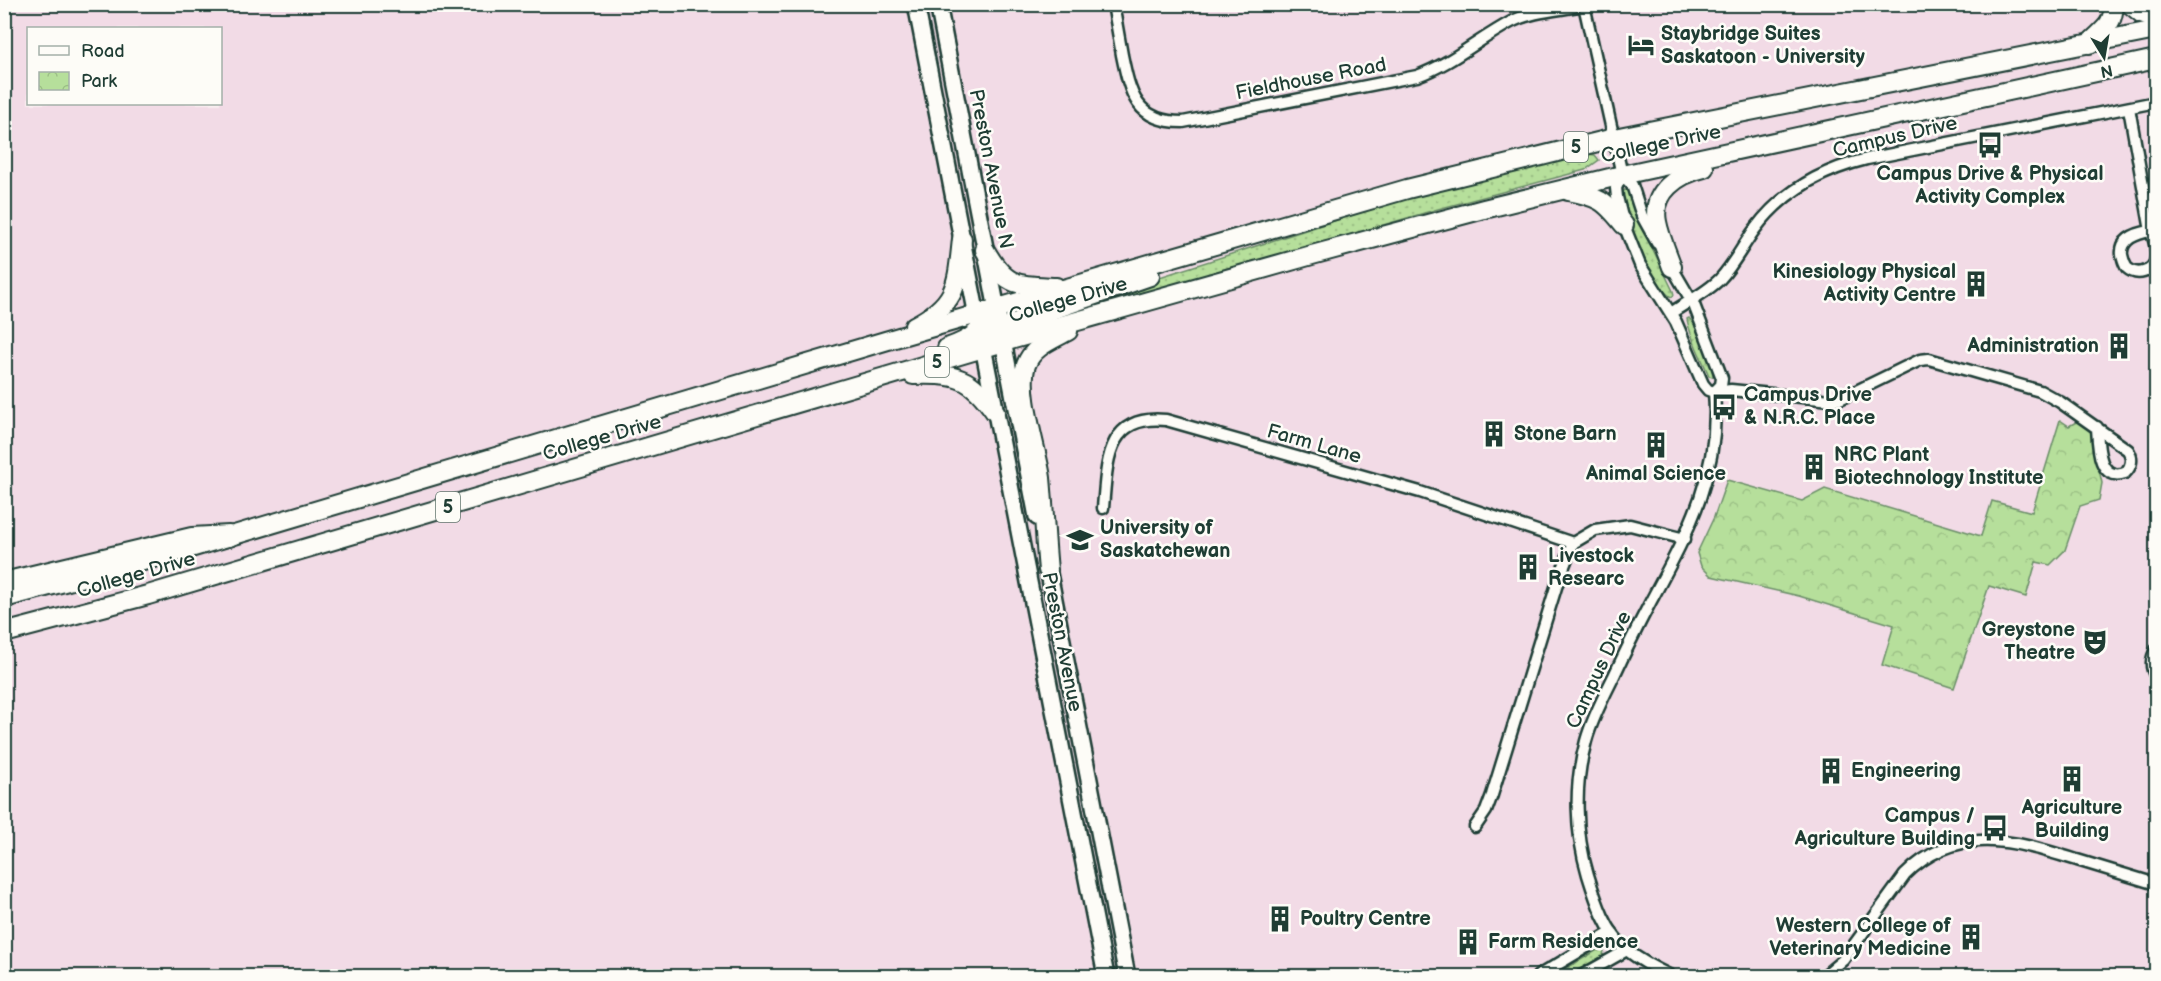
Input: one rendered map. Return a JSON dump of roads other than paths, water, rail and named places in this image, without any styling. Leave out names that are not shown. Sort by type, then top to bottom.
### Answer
[{"type":"highway","points":[[4,583],[192,538],[229,536]]},
{"type":"main road","points":[[916,4],[980,331]]},
{"type":"main road","name":"Preston Avenue N","points":[[938,4],[1001,337]]},
{"type":"main road","points":[[2089,44],[2109,25],[2114,4]]},
{"type":"main road","points":[[2130,4],[2141,13],[2157,18]]},
{"type":"main road","name":"College Drive","points":[[996,309],[1407,189],[1614,138],[2157,30]]},
{"type":"main road","name":"College Drive","points":[[1001,337],[1095,316],[1213,281],[1622,175],[2157,59]]},
{"type":"main road","points":[[1672,267],[1656,216],[1657,209],[1670,184],[1688,172],[1727,163],[1761,146]]},
{"type":"main road","points":[[980,331],[1001,337],[1023,320],[1215,254],[1377,202],[1407,189]]},
{"type":"main road","points":[[1563,190],[1596,197],[1609,206],[1624,225]]},
{"type":"main road","points":[[885,341],[928,319],[945,305],[954,293],[958,278],[962,239]]},
{"type":"main road","points":[[985,249],[995,267],[1010,281],[1025,285],[1073,287]]},
{"type":"main road","points":[[802,402],[887,368],[968,341],[980,331],[996,309]]},
{"type":"main road","points":[[1048,570],[1040,476],[1025,395],[1025,367],[1032,354],[1044,344],[1095,316]]},
{"type":"main road","name":"College Drive","points":[[4,598],[92,576],[885,341],[980,331]]},
{"type":"main road","name":"College Drive","points":[[4,633],[148,595],[890,376],[980,331]]},
{"type":"main road","name":"Preston Avenue","points":[[980,331],[1106,976]]},
{"type":"main road","name":"Preston Avenue","points":[[1001,337],[1127,976]]},
{"type":"main road","points":[[890,376],[937,375],[968,382],[980,391],[996,412]]},
{"type":"street","name":"Fieldhouse Road","points":[[1113,4],[1130,91],[1139,106],[1146,112],[1163,121],[1172,122],[1183,122],[1417,76],[1436,68],[1512,22],[1531,15],[1586,5]]},
{"type":"street","name":"Campus Drive","points":[[1586,5],[1622,175],[1632,185],[1642,216],[1651,234],[1692,300],[1722,378],[1721,385],[1714,392],[1714,432],[1703,495],[1685,538],[1644,614],[1586,739],[1577,803],[1583,854],[1594,894],[1612,932],[1627,950],[1671,976]]},
{"type":"street","name":"Campus Drive","points":[[1671,313],[1721,278],[1755,230],[1776,206],[1803,185],[1829,170],[1867,159],[2157,102]]},
{"type":"street","points":[[2129,108],[2151,231]]},
{"type":"street","name":"Campus Drive","points":[[1622,175],[1616,188],[1624,225],[1645,276],[1671,313],[1686,341],[1703,384],[1708,390],[1714,392]]},
{"type":"street","points":[[1714,392],[1731,390],[1840,399],[1920,360],[1929,359],[2040,391],[2097,427],[2128,450],[2132,459],[2128,470],[2118,475],[2107,471],[2101,459],[2097,427]]},
{"type":"street","name":"Farm Lane","points":[[1103,508],[1110,452],[1121,432],[1139,420],[1166,420],[1420,492],[1573,543]]},
{"type":"street","points":[[1475,827],[1486,811],[1492,795],[1557,584],[1573,543],[1595,530],[1622,525],[1639,526],[1685,538]]},
{"type":"street","points":[[2157,650],[2152,662],[2153,671],[2157,676]]},
{"type":"street","points":[[1827,976],[1843,960],[1905,875],[1932,854],[1953,846],[1984,840],[2016,842],[2157,884]]},
{"type":"street","points":[[1538,976],[1612,932]]},
{"type":"street","points":[[1581,976],[1627,950]]},
{"type":"place","name":"Staybridge Suites Saskatoon - University","points":[[1641,45]]},
{"type":"place","name":"Campus Drive & Physical Activity Complex","points":[[1990,145]]},
{"type":"place","name":"Kinesiology Physical Activity Centre","points":[[1976,284]]},
{"type":"place","name":"Administration","points":[[2119,346]]},
{"type":"place","name":"Campus Drive & N.R.C. Place","points":[[1724,407]]},
{"type":"place","name":"Stone Barn","points":[[1494,434]]},
{"type":"place","name":"Animal Science","points":[[1656,445]]},
{"type":"place","name":"NRC Plant Biotechnology Institute","points":[[1814,467]]},
{"type":"place","name":"University of Saskatchewan","points":[[1080,540]]},
{"type":"place","name":"Livestock Researc","points":[[1528,567]]},
{"type":"place","name":"Greystone Theatre","points":[[2095,642]]},
{"type":"place","name":"Engineering","points":[[1831,771]]},
{"type":"place","name":"Agriculture Building","points":[[2072,779]]},
{"type":"place","name":"Campus / Agriculture Building","points":[[1995,828]]},
{"type":"place","name":"Poultry Centre","points":[[1280,919]]},
{"type":"place","name":"Western College of Veterinary Medicine","points":[[1971,937]]},
{"type":"place","name":"Farm Residence","points":[[1468,942]]}]
